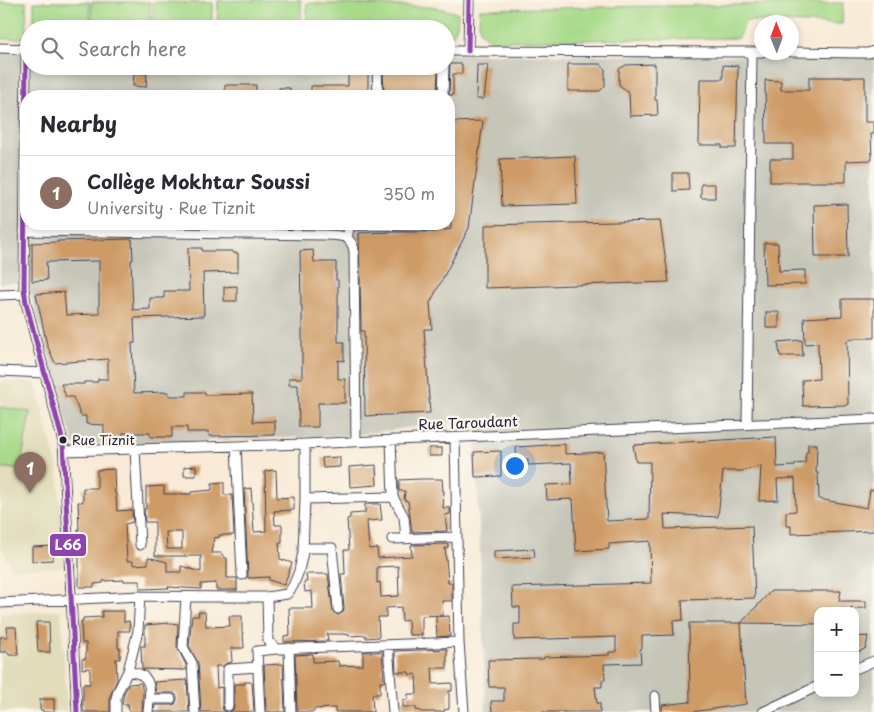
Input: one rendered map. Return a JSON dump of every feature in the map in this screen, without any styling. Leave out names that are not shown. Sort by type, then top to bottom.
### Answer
[{"type":"street","points":[[468,51],[469,0]]},
{"type":"street","points":[[0,48],[20,49]]},
{"type":"street","points":[[455,51],[754,52]]},
{"type":"street","points":[[799,52],[868,53],[874,51]]},
{"type":"street","points":[[748,424],[757,60]]},
{"type":"street","points":[[26,90],[27,75]]},
{"type":"street","points":[[377,75],[378,90]]},
{"type":"street","points":[[443,90],[444,75]]},
{"type":"street","points":[[347,238],[349,230]]},
{"type":"street","points":[[77,712],[64,451],[24,294],[24,231],[326,235],[347,238],[351,241],[354,251],[356,441]]},
{"type":"street","points":[[0,294],[24,294]]},
{"type":"street","points":[[0,371],[44,373]]},
{"type":"street","name":"Rue Taroudant","points":[[64,451],[305,444],[874,419]]},
{"type":"street","points":[[456,438],[459,642],[464,712]]},
{"type":"street","points":[[391,440],[393,497],[404,517],[406,538]]},
{"type":"street","points":[[0,603],[140,596],[267,596],[287,594],[293,586],[299,571],[303,548],[305,444]]},
{"type":"street","points":[[236,446],[242,575]]},
{"type":"street","points":[[136,450],[140,545]]},
{"type":"street","points":[[305,499],[393,497]]},
{"type":"street","points":[[392,539],[457,537]]},
{"type":"street","points":[[303,548],[332,548],[338,609]]},
{"type":"street","points":[[116,712],[116,698],[128,671],[138,631],[140,596]]},
{"type":"street","points":[[267,596],[268,641],[277,649]]},
{"type":"street","points":[[186,597],[183,647],[192,663],[195,712]]},
{"type":"street","points":[[260,712],[257,651],[289,648],[459,642]]},
{"type":"street","points":[[388,645],[393,712]]},
{"type":"street","points":[[289,648],[291,712]]},
{"type":"street","points":[[859,667],[874,661]]},
{"type":"street","points":[[228,706],[228,669],[258,668]]},
{"type":"street","points":[[128,671],[140,675],[148,681],[148,712]]},
{"type":"street","points":[[763,712],[814,688]]},
{"type":"street","points":[[655,696],[656,712]]},
{"type":"street","points":[[149,700],[171,699]]},
{"type":"shaded area","points":[[0,51],[20,51],[20,75],[455,75],[455,54],[754,56],[754,60],[799,60],[799,56],[874,57],[874,712],[486,712],[475,419],[355,435],[74,445],[28,283],[0,283]]},
{"type":"shaded area","points":[[0,381],[35,382],[58,470],[64,567],[11,569],[3,549],[0,549]]},
{"type":"shaded area","points":[[61,610],[67,712],[0,712],[0,614]]},
{"type":"green space","points":[[301,0],[301,20],[217,20],[218,1]]},
{"type":"green space","points":[[0,2],[26,2],[26,20],[20,20],[20,38],[0,39]]},
{"type":"green space","points":[[34,2],[90,2],[90,20],[34,20]]},
{"type":"green space","points":[[92,2],[150,2],[150,20],[92,20]]},
{"type":"green space","points":[[153,2],[212,3],[212,20],[153,20]]},
{"type":"green space","points":[[307,3],[434,7],[458,13],[455,30],[455,20],[307,20]]},
{"type":"green space","points":[[843,3],[842,24],[799,23],[799,15],[754,15],[754,21],[746,21],[738,38],[492,41],[480,32],[480,9]]},
{"type":"green space","points":[[0,407],[30,412],[20,470],[0,467]]},
{"type":"building","points":[[455,64],[462,64],[462,74],[455,74]]},
{"type":"building","points":[[568,64],[600,64],[605,69],[605,86],[600,91],[568,91]]},
{"type":"building","points":[[655,64],[655,100],[657,100],[658,115],[630,116],[629,92],[619,85],[619,69],[626,65]]},
{"type":"building","points":[[477,65],[488,65],[484,99],[476,99]]},
{"type":"building","points":[[723,65],[738,66],[736,148],[722,148],[722,145],[699,145],[700,79],[723,79]]},
{"type":"building","points":[[134,75],[147,75],[146,87],[133,86]]},
{"type":"building","points":[[348,75],[368,75],[368,90],[311,90],[311,86],[348,86]]},
{"type":"building","points":[[383,75],[438,75],[437,90],[384,90]]},
{"type":"building","points":[[450,75],[453,75],[453,90],[449,90]]},
{"type":"building","points":[[809,77],[865,77],[865,122],[874,122],[874,134],[871,134],[872,160],[846,161],[846,182],[770,182],[770,159],[793,159],[793,144],[766,144],[765,80],[781,81],[781,90],[809,90]]},
{"type":"building","points":[[225,85],[256,85],[256,90],[225,90]]},
{"type":"building","points":[[279,88],[290,88],[290,90],[279,90]]},
{"type":"building","points":[[483,121],[469,228],[430,303],[432,329],[424,329],[430,413],[365,416],[364,331],[361,331],[359,233],[455,230],[455,122]]},
{"type":"building","points":[[575,156],[577,204],[502,206],[500,159]]},
{"type":"building","points":[[673,173],[688,173],[689,190],[673,191]]},
{"type":"building","points":[[701,184],[715,184],[715,198],[701,198]]},
{"type":"building","points":[[847,204],[848,257],[815,257],[814,205]]},
{"type":"building","points":[[660,221],[669,282],[485,288],[485,225]]},
{"type":"building","points":[[132,239],[133,310],[150,309],[150,298],[164,298],[164,291],[189,291],[188,248],[202,248],[202,251],[233,251],[233,253],[238,253],[238,272],[203,273],[204,316],[134,318],[135,343],[132,343],[134,393],[169,392],[169,396],[187,396],[187,392],[205,392],[205,395],[252,394],[253,422],[275,421],[275,435],[209,436],[209,432],[187,432],[187,427],[172,427],[172,437],[150,437],[150,433],[123,433],[123,437],[104,437],[104,425],[86,424],[86,416],[81,416],[73,397],[66,397],[61,384],[84,384],[84,382],[98,382],[98,379],[108,379],[108,359],[55,363],[47,345],[36,294],[64,292],[66,315],[99,314],[99,261],[46,262],[47,280],[32,281],[32,243]]},
{"type":"building","points":[[764,243],[778,243],[779,271],[805,270],[805,284],[765,285]]},
{"type":"building","points":[[313,250],[314,262],[336,262],[336,280],[338,280],[338,342],[344,342],[344,361],[338,360],[338,379],[345,379],[345,403],[318,403],[318,427],[299,427],[298,385],[289,385],[289,378],[302,378],[300,251]]},
{"type":"building","points":[[237,286],[237,301],[224,301],[224,287]]},
{"type":"building","points":[[842,299],[874,299],[874,338],[847,340],[848,405],[803,406],[802,380],[819,379],[818,343],[805,344],[804,318],[842,316]]},
{"type":"building","points":[[766,312],[779,312],[779,328],[766,328]]},
{"type":"building","points":[[802,340],[803,356],[780,356],[778,342]]},
{"type":"building","points":[[776,437],[777,467],[795,466],[795,464],[805,463],[808,444],[817,444],[816,473],[818,473],[819,499],[867,508],[870,490],[874,490],[874,531],[791,534],[791,526],[786,526],[786,512],[796,511],[795,478],[777,479],[778,500],[759,501],[761,466],[742,471],[723,471],[718,517],[664,514],[665,529],[752,526],[755,598],[682,600],[683,620],[673,621],[674,635],[642,636],[642,649],[640,649],[641,663],[604,664],[605,680],[602,680],[602,687],[595,687],[597,703],[600,703],[600,712],[492,712],[491,701],[504,701],[504,687],[489,687],[488,660],[609,655],[609,652],[616,652],[616,637],[514,640],[514,624],[520,624],[520,607],[513,607],[512,587],[651,583],[650,541],[609,544],[609,549],[576,551],[573,499],[547,500],[546,485],[572,484],[571,463],[528,465],[528,460],[517,461],[516,447],[565,444],[565,454],[603,452],[607,521],[649,519],[650,462],[636,462],[633,445]]},
{"type":"building","points":[[429,448],[442,448],[442,456],[429,456]]},
{"type":"building","points":[[501,451],[501,476],[475,477],[474,452]]},
{"type":"building","points":[[340,457],[340,467],[323,468],[322,458]]},
{"type":"building","points":[[376,465],[377,485],[350,487],[349,467]]},
{"type":"building","points":[[196,466],[196,476],[184,476],[184,467]]},
{"type":"building","points":[[114,469],[117,511],[132,510],[133,522],[125,524],[127,561],[133,561],[133,565],[148,564],[148,557],[167,562],[167,572],[181,572],[181,566],[201,572],[201,556],[155,556],[155,522],[145,522],[146,487],[164,486],[164,494],[191,494],[191,492],[212,490],[212,483],[224,482],[224,495],[232,495],[234,535],[219,535],[220,537],[214,538],[211,553],[221,553],[227,558],[227,578],[237,578],[237,590],[216,590],[216,583],[201,584],[201,589],[168,587],[140,589],[140,581],[124,580],[103,581],[103,583],[94,584],[94,587],[79,587],[78,502],[83,502],[83,488],[97,488],[97,470]],"holes":[[[166,532],[182,532],[182,549],[167,549]]]},
{"type":"building","points":[[276,470],[277,498],[294,497],[294,510],[274,511],[275,525],[282,525],[282,543],[279,543],[280,559],[292,563],[284,585],[269,580],[269,577],[248,578],[244,489],[251,488],[254,532],[266,531],[265,471]]},
{"type":"building","points":[[442,479],[444,491],[443,508],[450,508],[450,514],[445,515],[447,531],[412,532],[408,501],[404,500],[405,491],[399,491],[399,480]]},
{"type":"building","points":[[365,504],[380,504],[382,520],[367,521],[369,549],[377,548],[378,558],[412,556],[411,545],[448,544],[448,548],[445,548],[448,583],[452,583],[452,601],[442,601],[443,615],[422,616],[422,635],[409,635],[408,620],[402,621],[401,607],[386,608],[386,617],[378,617],[379,637],[366,638],[366,635],[327,634],[328,641],[284,642],[284,636],[290,635],[289,608],[313,608],[312,591],[305,592],[304,582],[307,582],[306,574],[328,574],[333,612],[338,615],[343,612],[341,574],[345,574],[344,550],[349,550],[347,519],[350,518],[350,514],[365,513]],"holes":[[[398,566],[399,596],[381,597],[380,582],[377,583],[377,567]]]},
{"type":"building","points":[[54,546],[53,560],[32,561],[32,547]]},
{"type":"building","points":[[534,549],[535,557],[494,559],[494,551]]},
{"type":"building","points":[[771,591],[841,591],[839,601],[866,601],[866,608],[814,607],[814,624],[741,623]]},
{"type":"building","points":[[102,611],[124,611],[124,622],[129,621],[130,631],[118,631],[120,659],[116,659],[117,680],[110,696],[110,712],[83,712],[83,684],[90,684],[90,668],[82,669],[82,659],[86,658],[86,643],[82,643],[81,621],[83,621],[83,618],[102,617]]},
{"type":"building","points":[[198,612],[205,612],[206,626],[211,627],[230,626],[229,616],[242,616],[244,648],[231,648],[232,662],[223,666],[216,666],[217,688],[222,687],[222,706],[223,710],[227,712],[201,712],[198,663],[189,646],[192,616],[199,616]]},
{"type":"building","points":[[449,616],[450,636],[437,637],[436,617]]},
{"type":"building","points":[[36,622],[49,622],[50,652],[38,652]]},
{"type":"building","points":[[689,623],[741,623],[746,704],[692,712],[662,712],[662,705],[690,702]]},
{"type":"building","points":[[178,624],[177,647],[186,665],[186,670],[142,669],[141,646],[145,646],[145,625]]},
{"type":"building","points":[[7,627],[16,627],[18,655],[0,652],[0,637],[8,637]]},
{"type":"building","points":[[868,636],[866,648],[859,652],[859,637]]},
{"type":"building","points":[[447,649],[447,668],[432,668],[433,684],[452,683],[452,691],[449,691],[449,709],[444,710],[444,712],[421,712],[416,710],[416,707],[403,707],[403,700],[408,699],[408,694],[417,694],[416,674],[410,675],[409,672],[396,672],[395,651]]},
{"type":"building","points":[[363,652],[382,652],[384,682],[380,682],[380,694],[372,694],[373,712],[335,712],[335,708],[314,709],[314,712],[297,712],[295,655],[313,654],[313,662],[338,661],[339,666],[363,665]]},
{"type":"building","points":[[283,664],[285,712],[266,712],[264,665]]},
{"type":"building","points":[[187,680],[189,712],[154,712],[155,705],[175,704],[177,696],[174,693],[156,693],[154,682]]},
{"type":"building","points":[[245,682],[252,682],[254,712],[229,712],[233,710],[234,706],[234,684],[245,684]]},
{"type":"building","points":[[141,683],[143,693],[142,712],[129,712],[128,704],[122,704],[124,693],[129,684]]},
{"type":"building","points":[[40,699],[54,699],[54,712],[43,712],[43,710],[40,710]]},
{"type":"transit line","name":"L66","points":[[468,51],[469,0]]},
{"type":"transit line","name":"L66","points":[[26,75],[26,90]]},
{"type":"transit line","name":"L66","points":[[24,230],[24,288],[26,303],[63,442],[77,712]]},
{"type":"place","name":"Rue Tiznit","points":[[63,440]]},
{"type":"place","name":"Collège Mokhtar Soussi","points":[[30,493]]}]
